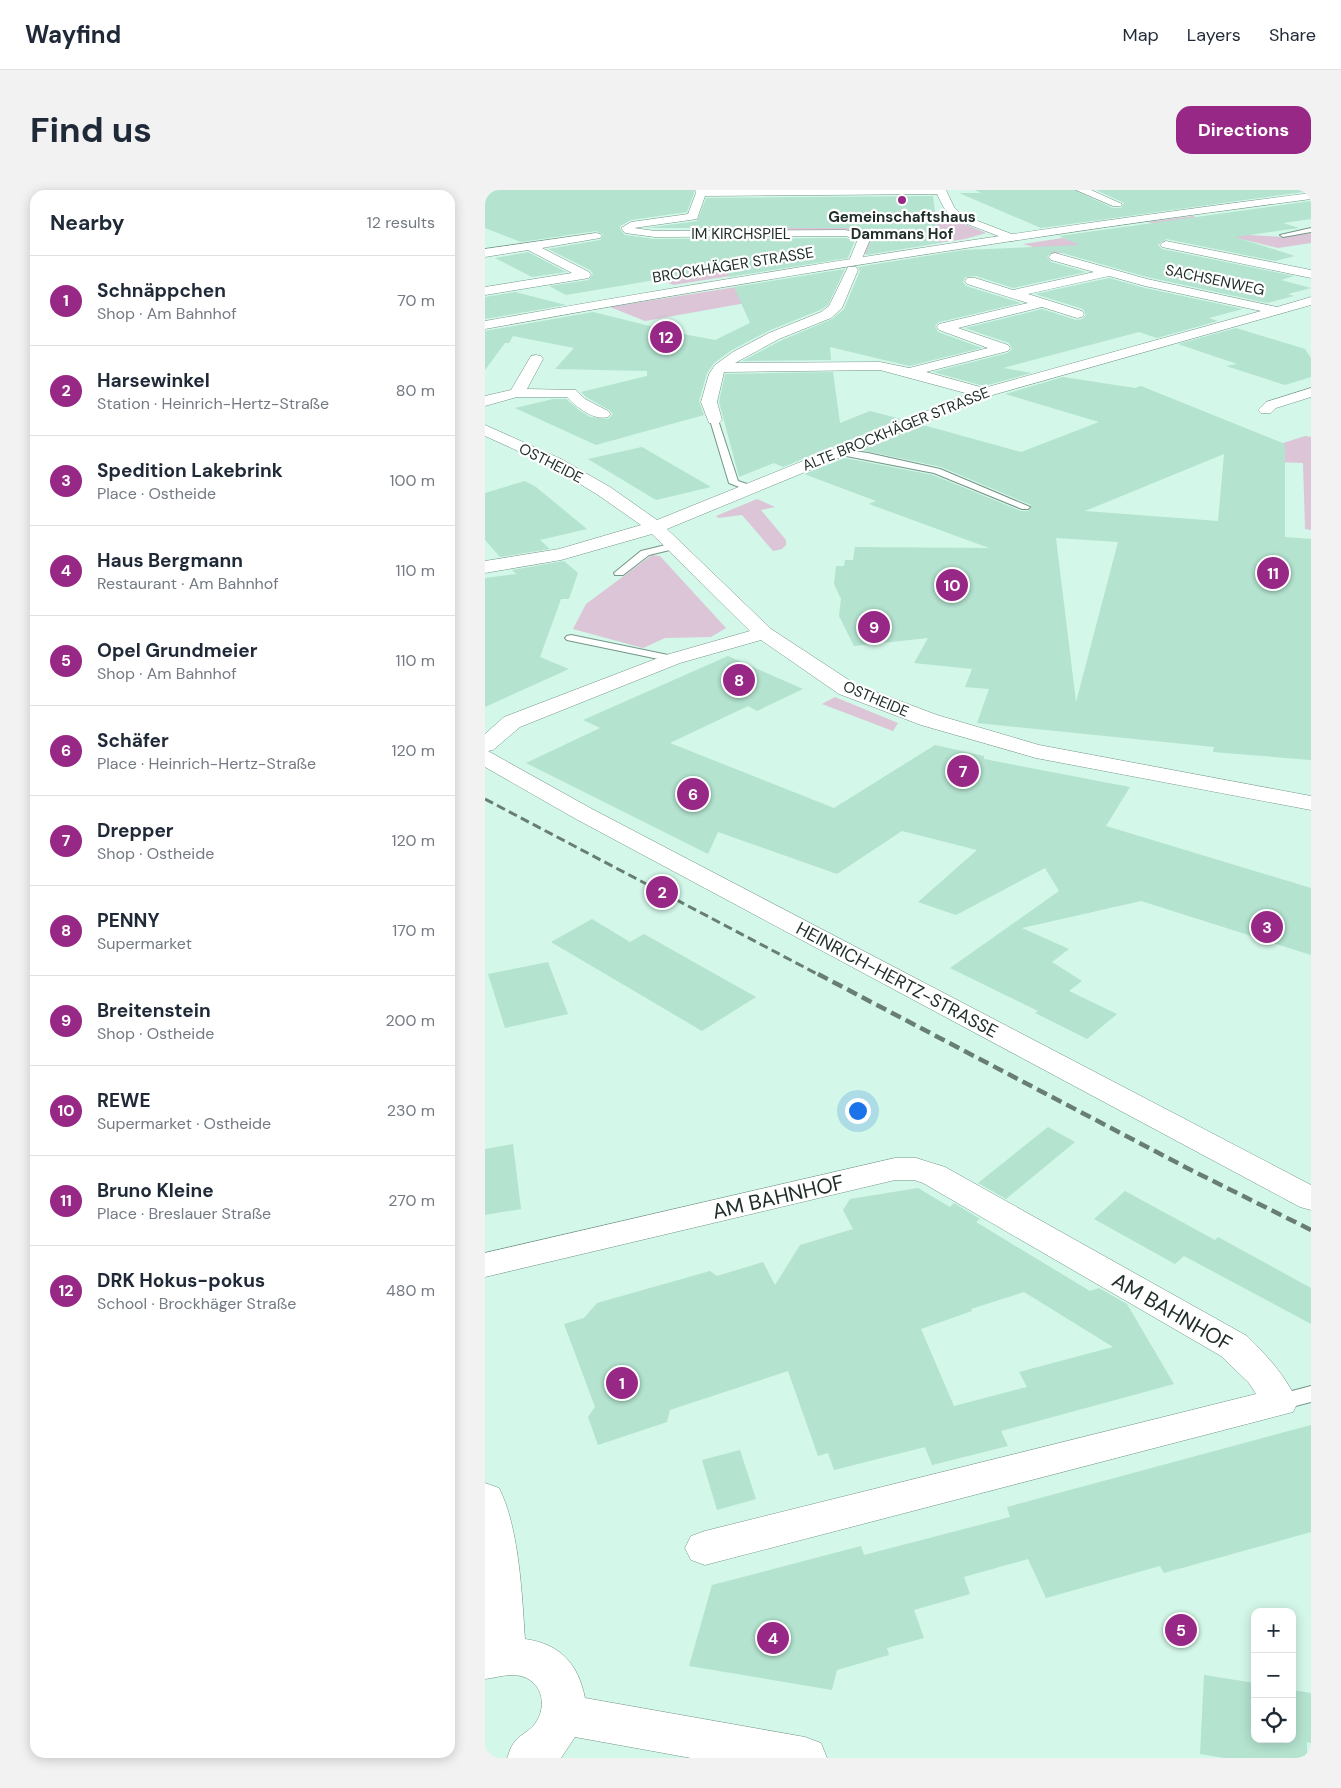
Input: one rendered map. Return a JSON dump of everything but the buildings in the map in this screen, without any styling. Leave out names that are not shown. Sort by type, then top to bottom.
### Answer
[{"type":"street","points":[[1081,190],[1117,204]]},
{"type":"street","points":[[701,192],[940,191],[949,208],[958,217],[1013,238]]},
{"type":"street","name":"IM KIRCHSPIEL","points":[[701,192],[693,217],[631,225],[627,228],[629,232],[655,234],[845,233],[865,237],[835,308],[826,314],[774,336],[720,368]]},
{"type":"street","name":"BROCKHÄGER STRASSE","points":[[485,326],[727,282],[853,266],[1013,238],[1311,196]]},
{"type":"street","points":[[485,253],[596,236]]},
{"type":"street","points":[[1166,245],[1311,274]]},
{"type":"street","points":[[485,291],[585,275],[529,246]]},
{"type":"street","name":"SACHSENWEG","points":[[1055,257],[1145,282],[1303,317]]},
{"type":"street","name":"SACHSENWEG","points":[[1210,266],[1238,259]]},
{"type":"street","points":[[1013,294],[1107,272]]},
{"type":"street","name":"SACHSENWEG","points":[[1145,282],[1173,275]]},
{"type":"street","points":[[971,281],[1077,314]]},
{"type":"street","name":"ALTE BROCKHÄGER STRASSE","points":[[486,565],[561,554],[655,527],[984,393],[1311,301]]},
{"type":"street","points":[[909,372],[1003,348],[944,327],[1043,303]]},
{"type":"street","points":[[517,393],[536,359]]},
{"type":"street","points":[[714,420],[709,402],[716,374],[720,368],[879,366],[909,372],[984,393]]},
{"type":"street","points":[[1266,410],[1271,405],[1311,392]]},
{"type":"street","points":[[485,400],[517,393],[571,393],[579,402],[603,414]]},
{"type":"street","name":"OSTHEIDE","points":[[485,430],[555,462],[605,491],[655,527],[764,633],[847,689],[938,723],[1065,757],[1311,803]]},
{"type":"street","points":[[485,745],[513,722],[673,659],[764,633]]},
{"type":"street","name":"HEINRICH-HERTZ-STRASSE","points":[[485,757],[583,814],[1311,1200]]},
{"type":"street","name":"AM BAHNHOF","points":[[485,1265],[895,1170],[916,1169],[934,1175],[1233,1346],[1262,1373],[1295,1398]]},
{"type":"street","name":"AM BAHNHOF","points":[[705,1548],[1295,1398]]},
{"type":"street","points":[[485,1499],[491,1522],[502,1594],[495,1657],[523,1655],[539,1660],[551,1669],[560,1682],[564,1698],[563,1714],[555,1733],[541,1750],[529,1758]]},
{"type":"street","points":[[563,1714],[805,1758]]},
{"type":"lane","points":[[1283,235],[1311,230]]},
{"type":"lane","points":[[714,420],[734,483],[749,488]]},
{"type":"lane","points":[[839,452],[869,456],[937,471],[1025,507]]},
{"type":"lane","points":[[619,573],[645,553],[673,546]]},
{"type":"lane","points":[[571,638],[673,659]]},
{"type":"shaded area","points":[[1193,216],[1248,235],[1286,237],[1311,233],[1311,243],[1278,248],[1233,237],[1201,238],[1148,222]]},
{"type":"shaded area","points":[[769,220],[936,224],[955,220],[986,233],[965,239],[864,254],[872,233],[849,231],[765,232]]},
{"type":"shaded area","points":[[1063,238],[1093,246],[1056,254],[1023,244]]},
{"type":"shaded area","points":[[626,262],[805,264],[673,285]]},
{"type":"shaded area","points":[[755,284],[785,296],[645,321],[610,307]]},
{"type":"shaded area","points":[[1305,436],[1311,437],[1311,530],[1305,529],[1303,463],[1230,460]]},
{"type":"shaded area","points":[[757,499],[775,507],[761,510],[786,540],[786,545],[782,549],[773,551],[742,515],[718,518],[716,516]]},
{"type":"shaded area","points":[[652,555],[660,556],[726,628],[711,637],[665,638],[643,648],[573,629],[586,604]]},
{"type":"shaded area","points":[[835,697],[898,723],[893,731],[822,704]]},
{"type":"railway","points":[[485,799],[821,976]]},
{"type":"railway","points":[[818,974],[1189,1169],[1311,1230]]},
{"type":"place","name":"Gemeinschaftshaus Dammans Hof","points":[[902,200]]},
{"type":"place","name":"DRK Hokus-pokus","points":[[666,337]]},
{"type":"place","name":"Bruno Kleine","points":[[1273,573]]},
{"type":"place","name":"REWE","points":[[952,585]]},
{"type":"place","name":"Breitenstein","points":[[874,627]]},
{"type":"place","name":"PENNY","points":[[739,680]]},
{"type":"place","name":"Drepper","points":[[963,771]]},
{"type":"place","name":"Schäfer","points":[[693,794]]},
{"type":"place","name":"Harsewinkel","points":[[662,892]]},
{"type":"place","name":"Spedition Lakebrink","points":[[1267,927]]},
{"type":"place","name":"Schnäppchen","points":[[622,1383]]},
{"type":"place","name":"Opel Grundmeier","points":[[1181,1630]]},
{"type":"place","name":"Haus Bergmann","points":[[773,1638]]}]
